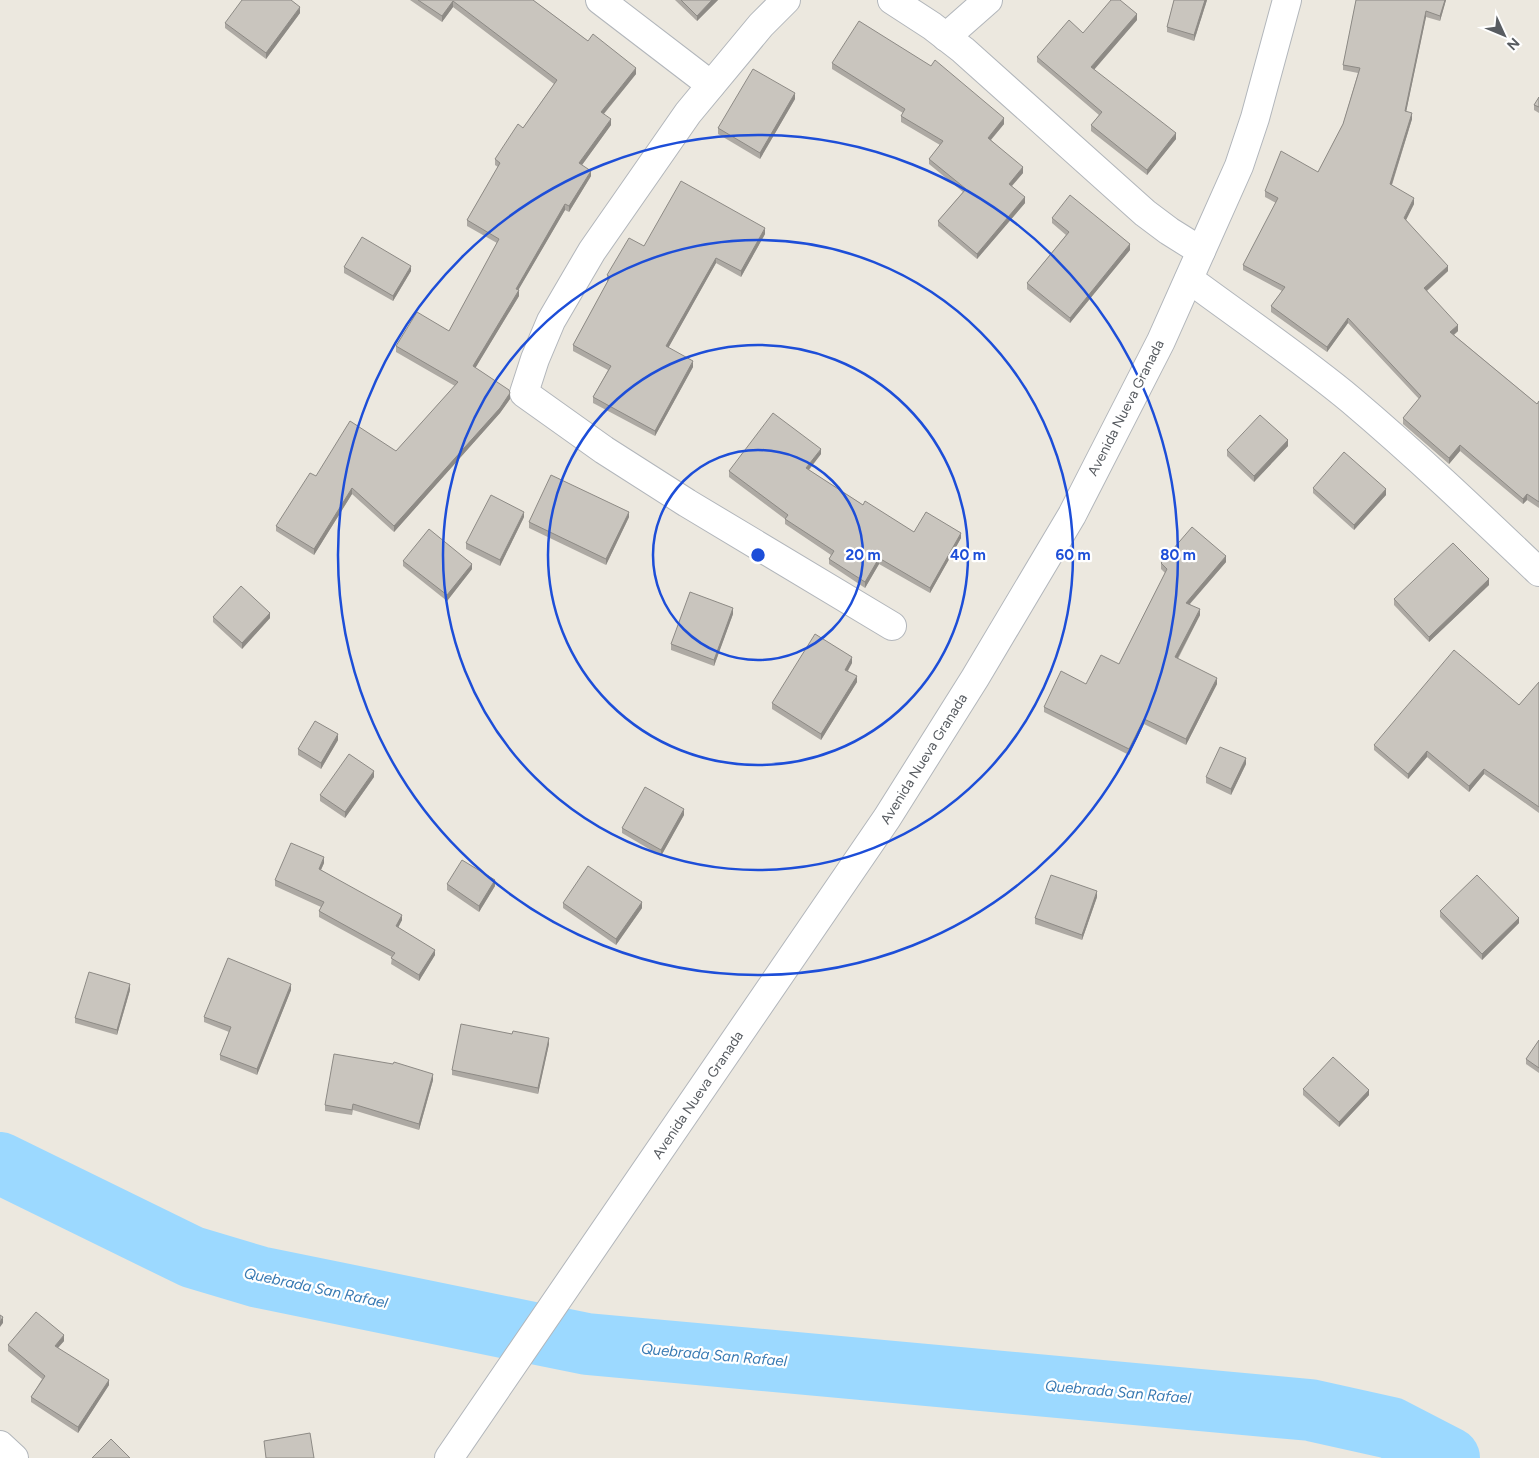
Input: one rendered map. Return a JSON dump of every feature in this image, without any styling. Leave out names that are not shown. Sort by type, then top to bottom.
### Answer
[{"type":"street","points":[[600,0],[711,85]]},
{"type":"street","points":[[786,0],[761,25],[688,113],[592,251],[551,321],[535,359],[524,393],[604,450],[687,503],[892,626]]},
{"type":"street","points":[[892,0],[962,50],[1145,213],[1168,231],[1201,251]]},
{"type":"street","points":[[946,37],[988,0]]},
{"type":"street","name":"Avenida Nueva Granada","points":[[449,1458],[887,818],[975,678],[1072,515],[1161,341],[1239,166],[1287,0]]},
{"type":"street","points":[[1189,279],[1294,355],[1349,399],[1430,468],[1539,572]]},
{"type":"street","points":[[0,1445],[14,1458]]},
{"type":"building","points":[[242,0],[291,0],[300,7],[266,53],[225,23]]},
{"type":"building","points":[[418,0],[533,0],[588,41],[593,34],[636,68],[601,112],[611,119],[579,163],[591,171],[569,206],[565,204],[516,289],[519,290],[473,366],[509,390],[510,393],[500,408],[394,526],[352,488],[314,549],[276,526],[310,473],[316,476],[350,421],[396,451],[458,382],[396,346],[417,312],[449,331],[499,239],[467,220],[500,163],[495,159],[518,124],[523,128],[557,80],[453,1],[442,16]]},
{"type":"building","points":[[681,0],[712,0],[697,16]]},
{"type":"building","points":[[1111,0],[1120,0],[1137,14],[1091,67],[1176,133],[1147,170],[1091,125],[1102,112],[1037,57],[1069,20],[1083,33]]},
{"type":"building","points":[[1174,0],[1205,0],[1194,35],[1167,27]]},
{"type":"building","points":[[1356,0],[1445,0],[1440,16],[1426,11],[1405,111],[1412,113],[1390,184],[1414,198],[1404,218],[1448,266],[1424,288],[1458,325],[1450,332],[1537,404],[1539,401],[1539,502],[1527,494],[1523,499],[1460,445],[1449,458],[1403,418],[1421,396],[1348,318],[1327,347],[1271,306],[1285,287],[1243,265],[1278,198],[1265,191],[1281,151],[1318,172],[1343,124],[1360,68],[1343,65]]},
{"type":"building","points":[[859,21],[931,66],[935,60],[1004,118],[988,138],[1023,167],[1009,184],[1025,197],[977,254],[938,221],[966,189],[929,159],[943,141],[901,116],[905,109],[832,63]]},
{"type":"building","points":[[753,69],[795,93],[760,153],[718,128]]},
{"type":"building","points":[[1539,97],[1539,107],[1534,105]]},
{"type":"building","points":[[681,181],[765,228],[741,271],[716,258],[666,346],[693,361],[655,431],[593,397],[611,366],[573,345],[610,277],[607,275],[629,238],[644,246]]},
{"type":"building","points":[[1070,195],[1130,244],[1070,318],[1027,283],[1069,232],[1052,218]]},
{"type":"building","points":[[362,237],[411,266],[393,296],[344,267]]},
{"type":"building","points":[[773,413],[821,449],[806,468],[863,505],[865,501],[914,532],[926,512],[961,533],[930,588],[879,558],[865,582],[829,559],[834,551],[785,519],[788,515],[729,471]]},
{"type":"building","points":[[1260,415],[1288,440],[1254,476],[1227,450]]},
{"type":"building","points":[[1344,452],[1386,489],[1354,525],[1313,488]]},
{"type":"building","points":[[551,475],[629,512],[606,559],[529,522]]},
{"type":"building","points":[[491,495],[524,512],[500,560],[466,543]]},
{"type":"building","points":[[1192,527],[1226,556],[1186,603],[1200,609],[1175,657],[1217,678],[1186,739],[1144,719],[1129,749],[1044,707],[1061,671],[1086,684],[1101,655],[1119,664],[1167,569],[1161,563]]},
{"type":"building","points":[[429,529],[472,564],[447,595],[403,561]]},
{"type":"building","points":[[1453,543],[1489,579],[1429,637],[1394,599]]},
{"type":"building","points":[[241,586],[270,613],[242,643],[213,617]]},
{"type":"building","points":[[690,592],[733,608],[714,660],[671,644]]},
{"type":"building","points":[[815,634],[852,657],[845,670],[857,676],[821,734],[772,703]]},
{"type":"building","points":[[1454,650],[1519,705],[1539,682],[1539,807],[1484,769],[1469,786],[1427,751],[1408,774],[1374,745]]},
{"type":"building","points":[[315,721],[338,734],[321,763],[298,749]]},
{"type":"building","points":[[1220,747],[1246,758],[1231,789],[1206,777]]},
{"type":"building","points":[[349,754],[374,771],[345,812],[320,795]]},
{"type":"building","points":[[645,787],[684,809],[661,850],[622,828]]},
{"type":"building","points":[[291,843],[324,857],[319,869],[402,915],[396,926],[435,950],[419,975],[391,958],[395,953],[319,911],[324,902],[275,880]]},
{"type":"building","points":[[462,860],[495,880],[479,906],[447,884]]},
{"type":"building","points":[[588,866],[642,902],[616,939],[563,903]]},
{"type":"building","points":[[1051,875],[1097,891],[1082,935],[1035,918]]},
{"type":"building","points":[[1477,875],[1519,918],[1482,954],[1440,911]]},
{"type":"building","points":[[228,958],[291,984],[257,1069],[220,1055],[231,1027],[204,1017]]},
{"type":"building","points":[[89,972],[130,984],[117,1030],[75,1018]]},
{"type":"building","points":[[461,1024],[512,1034],[513,1031],[549,1038],[538,1088],[452,1070]]},
{"type":"building","points":[[1539,1040],[1539,1068],[1526,1059]]},
{"type":"building","points":[[334,1054],[393,1064],[394,1062],[433,1074],[419,1124],[353,1104],[352,1110],[325,1105]]},
{"type":"building","points":[[1333,1057],[1369,1090],[1339,1122],[1303,1089]]},
{"type":"building","points":[[36,1312],[64,1335],[55,1346],[109,1380],[78,1427],[31,1397],[45,1376],[8,1345]]},
{"type":"building","points":[[310,1433],[314,1458],[266,1458],[264,1441]]},
{"type":"building","points":[[111,1439],[130,1458],[92,1458]]},
{"type":"waterway","name":"Quebrada San Rafael","points":[[0,1163],[192,1257],[259,1277],[587,1344],[1310,1410],[1391,1428],[1449,1458]]}]
